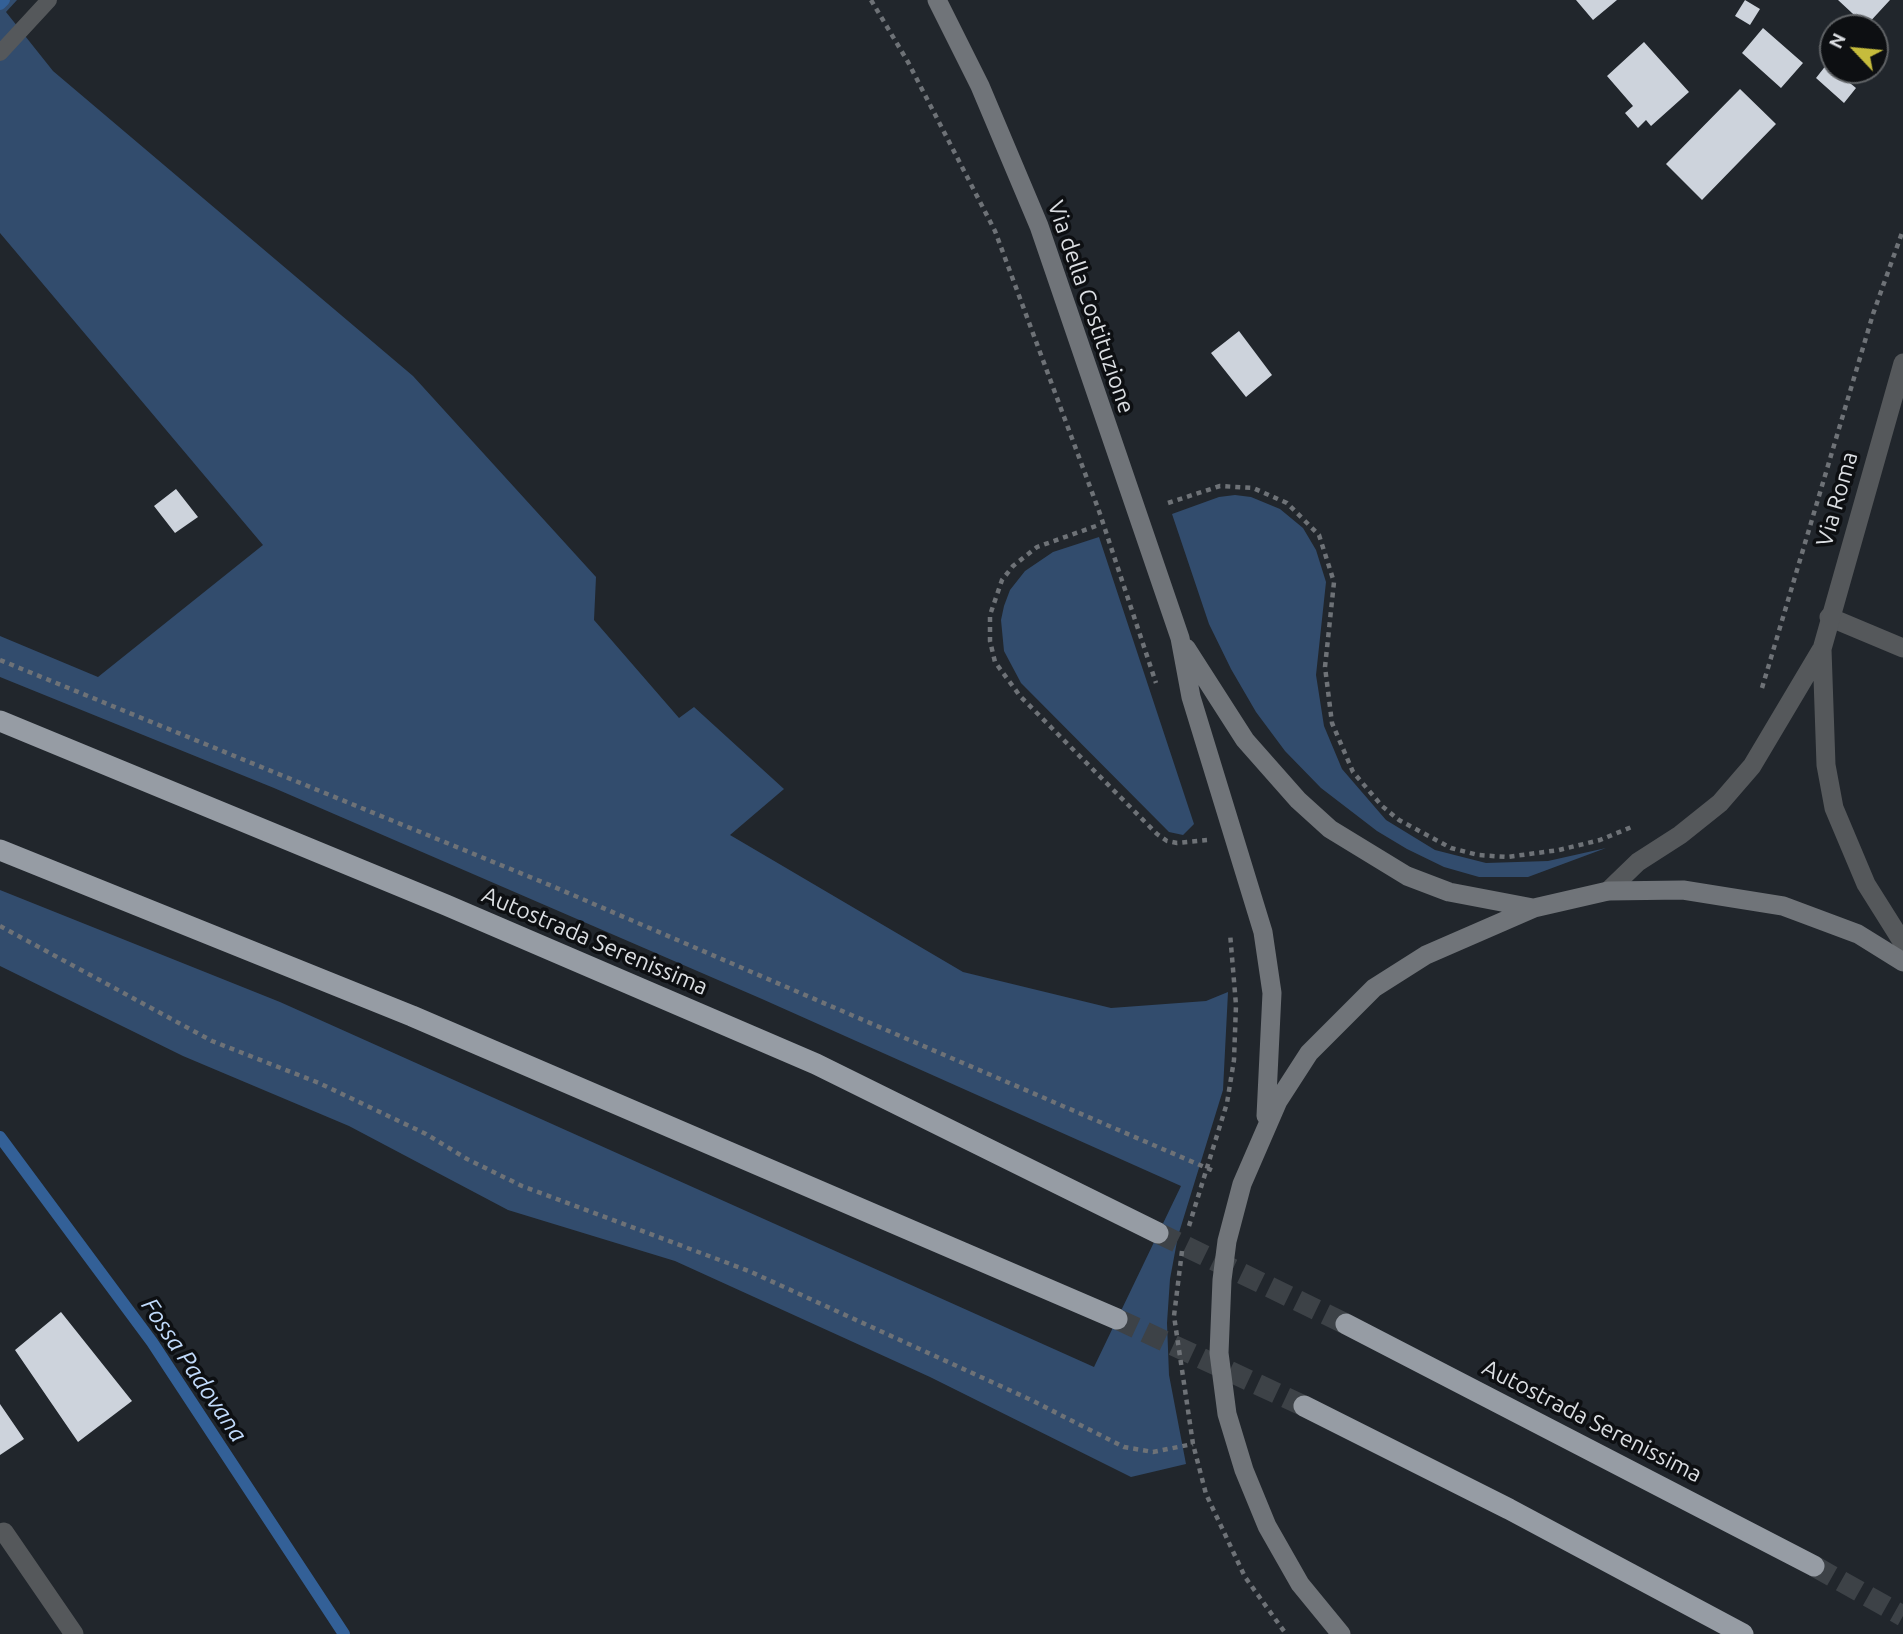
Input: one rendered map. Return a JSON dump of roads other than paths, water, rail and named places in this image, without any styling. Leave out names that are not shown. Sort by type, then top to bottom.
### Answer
[{"type":"highway","name":"Autostrada Serenissima","points":[[0,722],[446,905],[816,1064],[1158,1233]]},
{"type":"highway","points":[[0,850],[412,1016],[1117,1319]]},
{"type":"highway","name":"Autostrada Serenissima","points":[[1346,1324],[1814,1566]]},
{"type":"highway","points":[[1304,1406],[1509,1509],[1743,1634]]},
{"type":"main road","name":"Via della Costituzione","points":[[937,0],[980,86],[1039,226],[1180,638]]},
{"type":"main road","points":[[1180,638],[1245,740],[1298,800],[1330,829],[1364,852],[1417,880],[1450,892],[1534,908]]},
{"type":"main road","points":[[1180,638],[1199,722],[1263,932],[1272,993],[1265,1128]]},
{"type":"main road","points":[[1341,1634],[1310,1598],[1282,1554],[1244,1469],[1227,1414],[1219,1353],[1219,1300],[1227,1241],[1242,1184],[1265,1128],[1293,1074],[1309,1053],[1374,988],[1436,950],[1534,908],[1608,891],[1683,890],[1719,893],[1783,906],[1858,934],[1903,962]]},
{"type":"street","name":"Via Roma","points":[[1822,649],[1903,363]]},
{"type":"street","points":[[1829,617],[1903,648]]},
{"type":"street","points":[[1608,891],[1638,862],[1680,835],[1720,803],[1752,766],[1822,649]]},
{"type":"street","points":[[1822,649],[1826,765],[1834,808],[1866,884],[1903,943]]},
{"type":"street","points":[[4,1532],[74,1634]]},
{"type":"lane","points":[[0,53],[49,0]]},
{"type":"waterway","points":[[0,4],[4,0]]},
{"type":"waterway","name":"Fossa Padovana","points":[[0,1137],[152,1342],[344,1634]]},
{"type":"tunnel","points":[[1158,1233],[1346,1324]]},
{"type":"tunnel","points":[[1117,1319],[1304,1406]]},
{"type":"tunnel","points":[[1814,1566],[1903,1616]]}]
